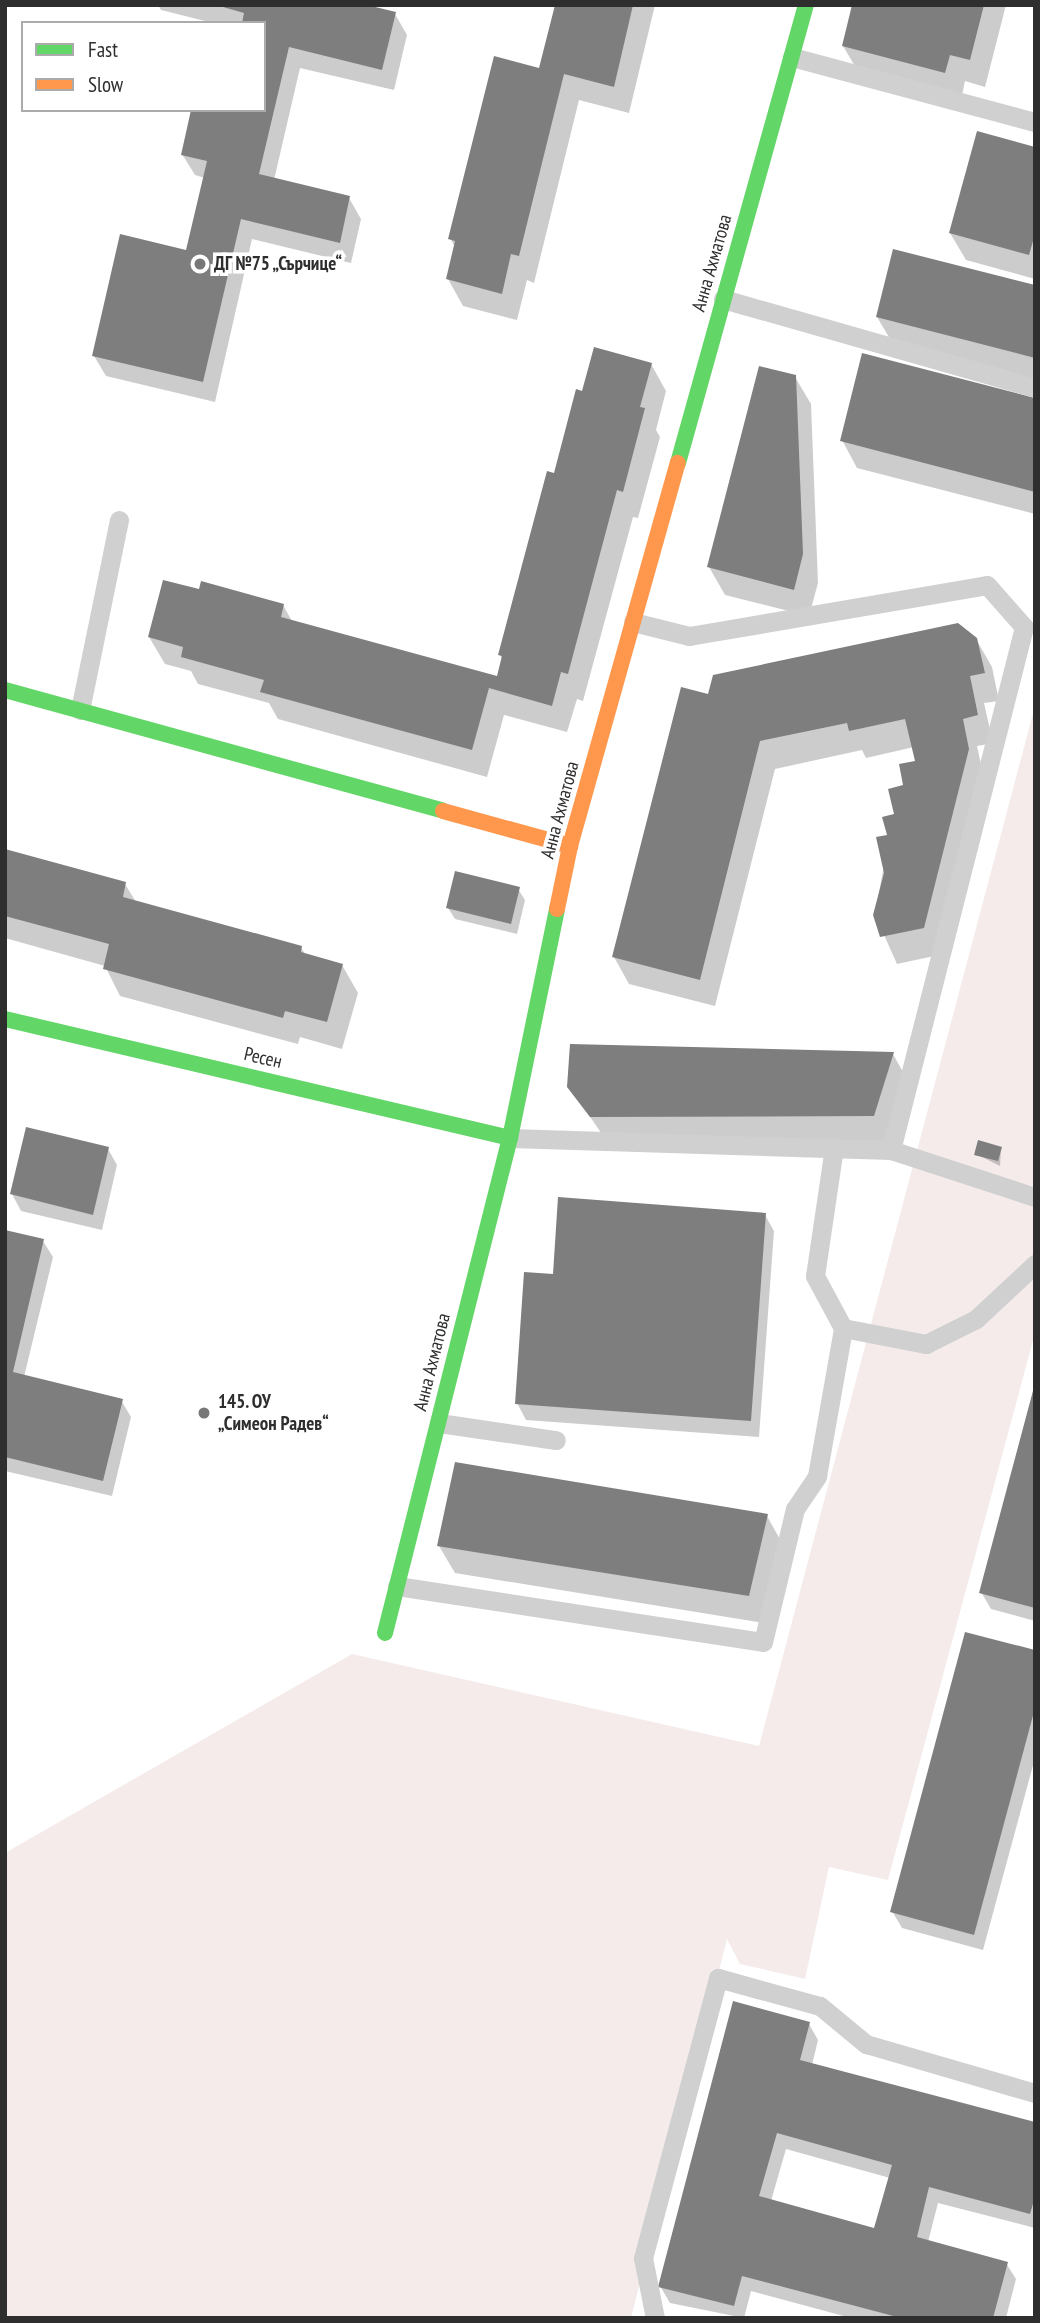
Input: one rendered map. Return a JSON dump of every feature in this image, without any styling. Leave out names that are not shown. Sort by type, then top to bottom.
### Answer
[{"type":"street","name":"Анна Ахматова","points":[[385,1633],[510,1138],[570,846],[806,5]]},
{"type":"street","points":[[5,690],[570,846]]},
{"type":"street","name":"Ресен","points":[[5,1019],[510,1138]]},
{"type":"lane","points":[[792,57],[1035,122]]},
{"type":"lane","points":[[723,299],[1035,388]]},
{"type":"lane","points":[[80,710],[119,520]]},
{"type":"lane","points":[[633,622],[689,636],[987,585],[1024,627],[891,1150]]},
{"type":"lane","points":[[510,1138],[891,1150],[1035,1197]]},
{"type":"lane","points":[[397,1586],[763,1642],[795,1509],[817,1476],[843,1328],[815,1276],[834,1147]]},
{"type":"lane","points":[[843,1328],[926,1344],[976,1319],[1035,1264]]},
{"type":"lane","points":[[439,1423],[556,1440]]},
{"type":"lane","points":[[655,2318],[643,2258],[718,1978],[820,2006],[866,2043],[1035,2093]]},
{"type":"shaded area","points":[[1035,706],[1035,1333],[888,1880],[829,1867],[805,1979],[740,1964],[727,1939],[631,2318],[5,2318],[5,1853],[352,1654],[759,1746]]},
{"type":"building","points":[[216,5],[367,5],[396,12],[382,70],[289,47],[259,174],[350,196],[340,243],[241,219],[203,382],[92,356],[120,234],[186,250],[207,161],[181,155],[191,112],[266,112],[266,21],[242,21],[244,13]]},
{"type":"building","points":[[555,5],[633,5],[614,87],[564,74],[519,256],[511,254],[502,294],[446,279],[455,241],[448,239],[494,56],[539,68]]},
{"type":"building","points":[[852,5],[984,5],[970,60],[950,55],[945,73],[842,46]]},
{"type":"building","points":[[977,131],[1035,147],[1035,234],[1029,255],[949,233]]},
{"type":"building","points":[[893,249],[1035,285],[1035,358],[876,317]]},
{"type":"building","points":[[594,347],[652,363],[640,407],[645,408],[623,492],[617,490],[568,674],[561,672],[552,706],[489,688],[472,750],[260,692],[264,680],[181,657],[183,647],[148,637],[163,580],[199,589],[201,581],[284,604],[281,617],[497,676],[502,656],[498,655],[547,471],[554,473],[576,389],[582,391]]},
{"type":"building","points":[[862,353],[1035,398],[1035,492],[840,441]]},
{"type":"building","points":[[759,366],[796,375],[803,554],[794,590],[707,567]]},
{"type":"building","points":[[958,623],[977,638],[985,673],[970,676],[978,715],[963,719],[969,749],[924,928],[880,937],[873,915],[884,873],[876,837],[887,835],[882,817],[894,814],[888,789],[903,785],[899,764],[915,761],[905,719],[849,731],[847,723],[760,741],[700,980],[612,957],[681,687],[708,694],[713,675]]},
{"type":"building","points":[[5,849],[126,882],[123,897],[302,946],[301,952],[343,964],[327,1022],[285,1011],[283,1018],[103,969],[109,944],[5,916]]},
{"type":"building","points":[[455,871],[520,887],[511,924],[446,908]]},
{"type":"building","points":[[570,1044],[894,1052],[874,1116],[590,1117],[567,1087]]},
{"type":"building","points":[[26,1127],[109,1147],[93,1215],[10,1194]]},
{"type":"building","points":[[978,1140],[1002,1147],[998,1161],[974,1155]]},
{"type":"building","points":[[558,1197],[766,1213],[751,1421],[515,1404],[524,1272],[553,1274]]},
{"type":"building","points":[[5,1230],[44,1239],[13,1372],[123,1399],[103,1481],[5,1457]]},
{"type":"building","points":[[1035,1387],[1035,1608],[979,1593]]},
{"type":"building","points":[[455,1462],[768,1514],[749,1596],[437,1546]]},
{"type":"building","points":[[965,1632],[1035,1650],[1035,1708],[974,1935],[890,1912]]},
{"type":"building","points":[[733,2001],[810,2022],[800,2060],[1035,2122],[1035,2197],[1030,2214],[929,2187],[917,2237],[1008,2262],[993,2318],[901,2318],[742,2276],[734,2306],[658,2287]],"holes":[[[777,2133],[892,2165],[874,2228],[759,2196]]]},
{"type":"traffic: fast","points":[[678,463],[806,5]]},
{"type":"traffic: fast","points":[[5,690],[443,811]]},
{"type":"traffic: fast","points":[[385,1633],[510,1138],[557,909]]},
{"type":"traffic: fast","points":[[5,1019],[510,1138]]},
{"type":"traffic: slow","points":[[557,909],[570,846],[678,463]]},
{"type":"traffic: slow","points":[[443,811],[570,846]]},
{"type":"place","name":"ДГ №75 „Сърчице“","points":[[200,264]]},
{"type":"place","name":"145. ОУ „Симеон Радев“","points":[[204,1413]]}]
